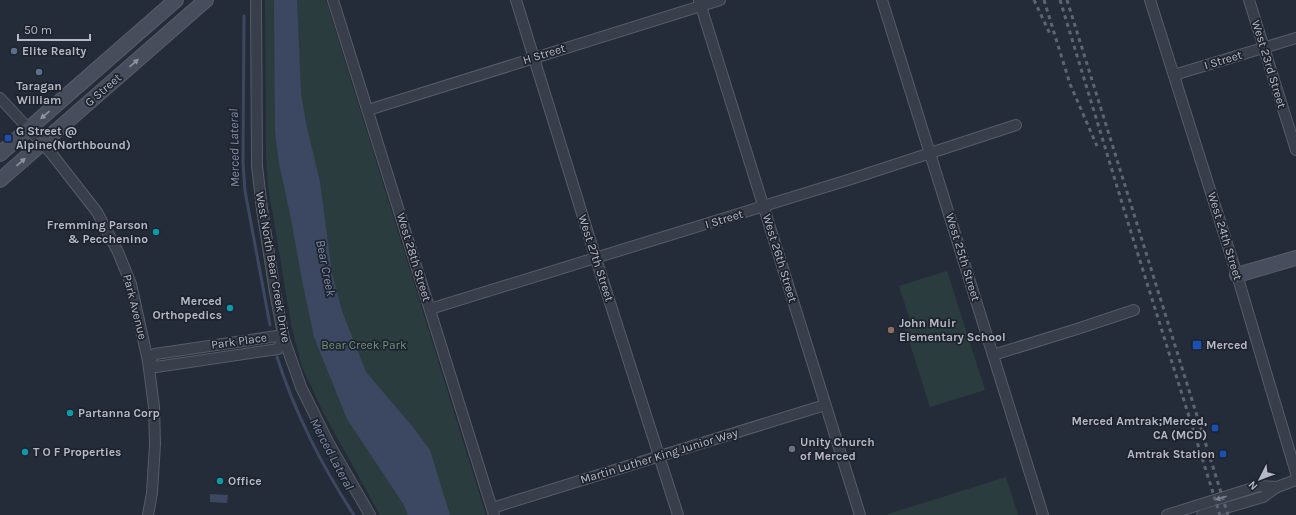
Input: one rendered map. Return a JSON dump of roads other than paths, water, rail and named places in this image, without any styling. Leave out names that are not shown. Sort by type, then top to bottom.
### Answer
[{"type":"main road","name":"G Street","points":[[0,154],[176,0]]},
{"type":"main road","name":"G Street","points":[[0,180],[206,0]]},
{"type":"main road","points":[[1237,275],[1296,258]]},
{"type":"street","name":"West North Bear Creek Drive","points":[[256,0],[257,166],[262,209],[284,339],[301,387],[324,435],[370,515]]},
{"type":"street","name":"West 28th Street","points":[[333,0],[493,511]]},
{"type":"street","name":"West 27th Street","points":[[516,0],[678,515]]},
{"type":"street","name":"H Street","points":[[368,110],[700,3],[720,0]]},
{"type":"street","name":"West 25th Street","points":[[882,0],[1043,515]]},
{"type":"street","name":"West 24th Street","points":[[1150,0],[1237,275],[1296,473]]},
{"type":"street","name":"West 23rd Street","points":[[1249,0],[1296,150]]},
{"type":"street","name":"West 26th Street","points":[[700,3],[860,515]]},
{"type":"street","name":"I Street","points":[[1174,75],[1296,38]]},
{"type":"street","name":"Park Avenue","points":[[0,98],[51,153],[97,212],[118,252],[131,284],[148,361],[154,407],[155,444],[152,493],[148,515]]},
{"type":"street","name":"I Street","points":[[430,309],[931,154],[1016,125]]},
{"type":"street","points":[[993,355],[1134,310]]},
{"type":"street","name":"Park Place","points":[[277,336],[284,339],[278,349],[156,367],[148,361],[156,354],[277,336]]},
{"type":"street","points":[[257,339],[259,351]]},
{"type":"street","points":[[230,343],[233,355]]},
{"type":"street","name":"Martin Luther King Junior Way","points":[[493,511],[660,456],[825,405]]},
{"type":"street","points":[[1202,515],[1262,497],[1277,487],[1296,480]]},
{"type":"street","points":[[1167,515],[1259,486],[1277,487]]},
{"type":"water","name":"Bear Creek","points":[[274,0],[297,0],[301,94],[306,123],[320,182],[332,274],[342,311],[366,372],[412,426],[430,450],[450,515],[408,515],[404,505],[347,419],[314,337],[279,163],[275,132]]},
{"type":"water","points":[[210,494],[228,495],[227,503],[210,502]]},
{"type":"waterway","name":"Merced Lateral","points":[[244,16],[243,162],[245,191],[270,325]]},
{"type":"waterway","name":"Merced Lateral","points":[[277,357],[292,398],[310,439],[320,459],[354,515]]},
{"type":"railway","points":[[1034,0],[1050,34]]},
{"type":"railway","points":[[1044,0],[1070,84],[1097,146]]},
{"type":"railway","points":[[1060,0],[1220,515]]},
{"type":"railway","points":[[1067,0],[1228,515]]},
{"type":"place","name":"Elite Realty","points":[[14,51]]},
{"type":"place","name":"Taragan William","points":[[39,72]]},
{"type":"place","name":"G Street @ Alpine(Northbound)","points":[[8,138]]},
{"type":"place","name":"Fremming Parson & Pecchenino","points":[[156,232]]},
{"type":"place","name":"Merced Orthopedics","points":[[230,308]]},
{"type":"place","name":"John Muir Elementary School","points":[[891,330]]},
{"type":"place","name":"Merced","points":[[1197,345]]},
{"type":"place","name":"Partanna Corp","points":[[70,413]]},
{"type":"place","name":"Merced Amtrak;Merced, CA (MCD)","points":[[1215,428]]},
{"type":"place","name":"Unity Church of Merced","points":[[792,449]]},
{"type":"place","name":"T O F Properties","points":[[25,452]]},
{"type":"place","name":"Amtrak Station","points":[[1223,454]]},
{"type":"place","name":"Office","points":[[220,481]]},
{"type":"park label","name":"Bear Creek Park","points":[[364,345]]}]
